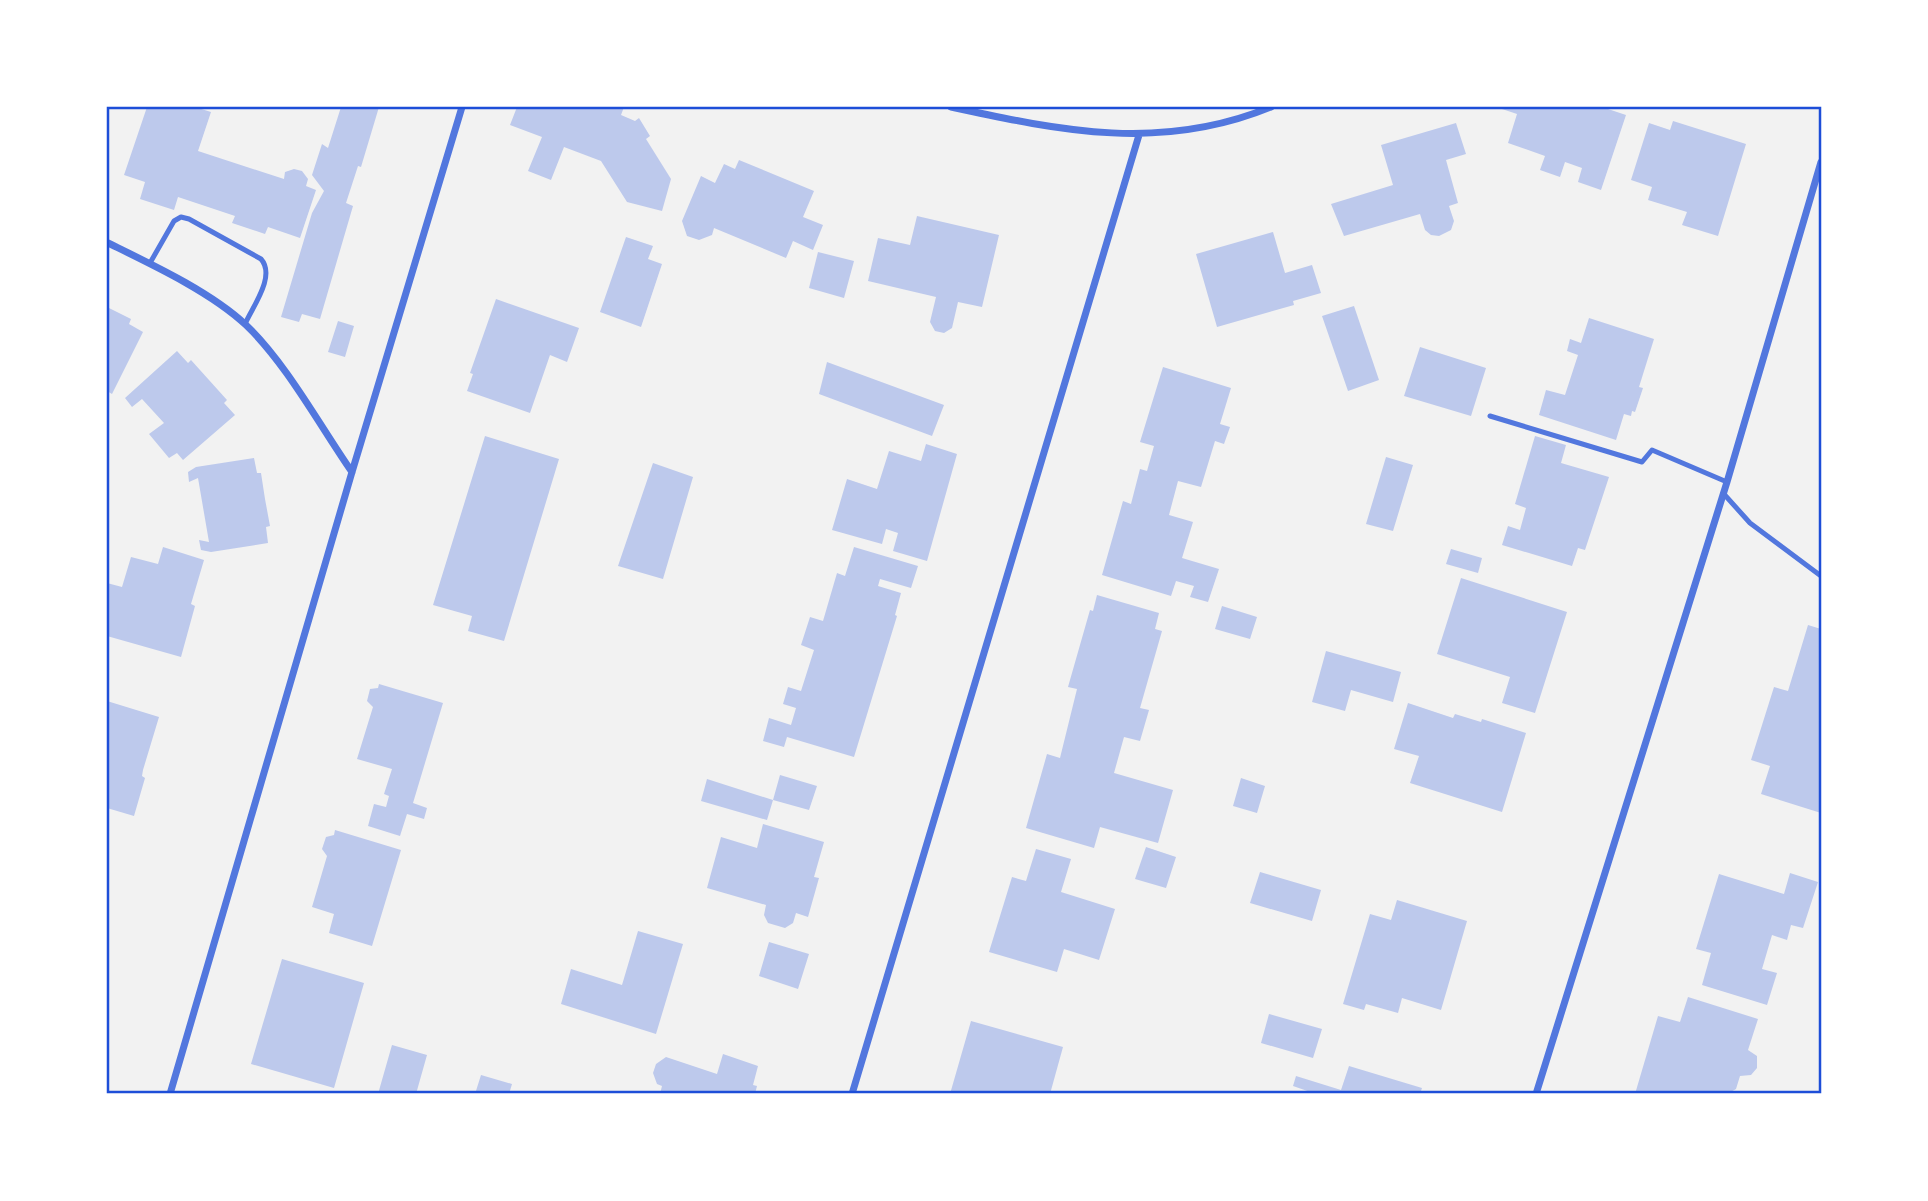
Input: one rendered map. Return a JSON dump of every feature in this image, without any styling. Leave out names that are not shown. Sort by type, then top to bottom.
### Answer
[{"type":"street","points":[[170,1094],[462,107]]},
{"type":"street","points":[[951,107],[1055,128],[1101,134],[1139,135],[1208,127],[1244,118],[1271,107]]},
{"type":"street","points":[[852,1094],[1139,135]]},
{"type":"street","points":[[1536,1094],[1727,482],[1821,162]]},
{"type":"street","points":[[108,243],[190,286],[245,324],[275,360],[352,472]]},
{"type":"lane","points":[[150,263],[174,221],[181,217],[261,259],[267,267],[267,276],[245,324]]},
{"type":"lane","points":[[1490,416],[1642,462],[1652,450],[1727,482]]},
{"type":"lane","points":[[1723,493],[1750,523],[1821,576]]},
{"type":"building","points":[[147,107],[195,107],[211,112],[198,151],[284,179],[285,172],[294,169],[302,171],[308,179],[306,186],[316,190],[300,238],[268,227],[265,234],[232,223],[235,216],[178,197],[174,210],[140,199],[145,182],[124,175]]},
{"type":"building","points":[[341,107],[379,107],[361,167],[358,166],[346,203],[353,206],[320,319],[302,314],[299,322],[281,317],[312,213],[324,191],[312,175],[322,144],[328,148]]},
{"type":"building","points":[[517,107],[624,107],[621,115],[635,121],[639,118],[650,136],[646,139],[671,179],[662,211],[627,202],[601,161],[564,147],[551,180],[528,171],[542,137],[510,125]]},
{"type":"building","points":[[1496,107],[1602,107],[1626,115],[1601,190],[1578,182],[1582,168],[1565,162],[1560,177],[1540,170],[1545,156],[1508,143],[1517,114]]},
{"type":"building","points":[[1673,121],[1746,144],[1718,236],[1682,225],[1687,212],[1648,200],[1652,187],[1631,180],[1649,123],[1670,130]]},
{"type":"building","points":[[1456,123],[1466,154],[1446,160],[1458,203],[1449,206],[1454,221],[1451,230],[1439,236],[1431,235],[1425,230],[1420,214],[1344,236],[1331,204],[1393,185],[1381,145]]},
{"type":"building","points":[[739,160],[814,191],[803,217],[823,225],[813,250],[793,241],[786,258],[714,228],[712,235],[699,240],[687,236],[682,221],[701,176],[715,183],[724,164],[735,169]]},
{"type":"building","points":[[917,216],[999,235],[982,307],[958,302],[952,328],[944,333],[935,331],[930,322],[936,297],[868,281],[878,238],[910,245]]},
{"type":"building","points":[[1273,232],[1285,273],[1312,265],[1321,293],[1293,301],[1294,305],[1217,327],[1196,254]]},
{"type":"building","points":[[626,237],[653,246],[648,259],[662,264],[641,327],[600,312]]},
{"type":"building","points":[[818,252],[854,261],[844,298],[809,288]]},
{"type":"building","points":[[496,299],[579,328],[567,362],[550,355],[530,413],[467,391],[473,374],[470,373]]},
{"type":"building","points":[[1354,306],[1379,380],[1348,391],[1322,316]]},
{"type":"building","points":[[107,307],[131,319],[129,324],[143,332],[112,394],[107,391]]},
{"type":"building","points":[[1589,318],[1654,339],[1639,387],[1643,388],[1635,412],[1632,411],[1631,416],[1624,414],[1616,440],[1539,415],[1546,390],[1565,395],[1578,355],[1567,351],[1570,339],[1581,343]]},
{"type":"building","points":[[338,321],[354,326],[345,357],[328,352]]},
{"type":"building","points":[[1420,347],[1486,368],[1471,416],[1404,396]]},
{"type":"building","points":[[177,351],[188,363],[191,360],[227,400],[224,403],[235,415],[183,460],[177,453],[169,458],[149,434],[164,423],[142,399],[132,407],[125,398]]},
{"type":"building","points":[[827,362],[944,405],[932,436],[819,394]]},
{"type":"building","points":[[1163,367],[1231,388],[1220,424],[1230,427],[1224,444],[1215,441],[1201,487],[1178,481],[1169,515],[1193,522],[1182,558],[1219,569],[1208,602],[1190,597],[1194,586],[1176,581],[1171,596],[1102,575],[1123,501],[1131,504],[1140,469],[1147,471],[1154,446],[1140,442]]},
{"type":"building","points":[[485,436],[559,459],[504,641],[468,631],[472,616],[433,605]]},
{"type":"building","points":[[1535,436],[1566,445],[1561,463],[1609,477],[1585,550],[1578,548],[1572,566],[1502,545],[1508,526],[1520,530],[1526,508],[1515,504]]},
{"type":"building","points":[[926,444],[957,454],[927,561],[893,551],[898,533],[886,529],[882,544],[832,530],[847,479],[877,489],[889,451],[921,461]]},
{"type":"building","points":[[1386,457],[1413,465],[1393,531],[1366,524]]},
{"type":"building","points":[[254,458],[257,473],[261,473],[270,526],[266,527],[268,543],[211,552],[201,550],[199,540],[209,542],[198,478],[189,482],[188,472],[196,467]]},
{"type":"building","points":[[653,463],[693,477],[663,579],[618,566]]},
{"type":"building","points":[[163,547],[204,560],[191,604],[195,606],[181,657],[107,636],[107,583],[122,587],[131,557],[158,564]]},
{"type":"building","points":[[854,547],[918,566],[911,588],[880,579],[878,586],[901,593],[895,615],[897,616],[854,757],[787,737],[784,747],[763,741],[769,718],[791,725],[796,708],[783,704],[788,687],[801,691],[814,650],[801,645],[810,617],[823,621],[837,573],[845,576]]},
{"type":"building","points":[[1451,549],[1482,558],[1478,573],[1446,564]]},
{"type":"building","points":[[1461,578],[1567,612],[1535,713],[1502,703],[1510,677],[1437,654]]},
{"type":"building","points":[[1097,595],[1159,613],[1155,629],[1162,631],[1140,708],[1149,710],[1140,741],[1124,737],[1114,773],[1173,790],[1158,843],[1100,827],[1094,848],[1026,828],[1047,754],[1060,758],[1077,689],[1068,687],[1090,610],[1093,611]]},
{"type":"building","points":[[1222,606],[1257,617],[1250,639],[1215,629]]},
{"type":"building","points":[[1808,625],[1821,629],[1821,813],[1761,794],[1770,766],[1751,760],[1774,687],[1788,691]]},
{"type":"building","points":[[1326,651],[1401,672],[1393,702],[1351,690],[1345,711],[1312,702]]},
{"type":"building","points":[[379,684],[443,703],[413,803],[427,808],[424,819],[407,814],[400,836],[368,826],[374,804],[386,807],[389,796],[384,794],[392,769],[357,759],[373,707],[367,701],[370,689],[378,688]]},
{"type":"building","points":[[107,701],[159,717],[143,770],[142,776],[145,778],[134,816],[107,808]]},
{"type":"building","points":[[1408,703],[1453,718],[1455,714],[1481,722],[1482,719],[1526,733],[1502,812],[1410,783],[1419,756],[1394,749]]},
{"type":"building","points":[[780,775],[817,786],[809,810],[773,800]]},
{"type":"building","points":[[1241,778],[1265,786],[1257,813],[1233,806]]},
{"type":"building","points":[[707,779],[773,800],[767,820],[701,801]]},
{"type":"building","points":[[763,824],[824,842],[814,877],[819,878],[808,917],[796,913],[793,923],[785,928],[768,923],[764,915],[766,905],[707,888],[721,837],[757,848]]},
{"type":"building","points":[[335,830],[401,850],[372,946],[329,933],[334,914],[312,907],[327,856],[322,849],[326,837],[334,835]]},
{"type":"building","points":[[1146,847],[1176,857],[1166,888],[1135,879]]},
{"type":"building","points":[[1036,849],[1071,859],[1061,892],[1115,909],[1099,960],[1064,949],[1057,972],[989,952],[1012,877],[1026,881]]},
{"type":"building","points":[[1260,872],[1321,890],[1312,921],[1250,903]]},
{"type":"building","points":[[1790,873],[1818,882],[1803,928],[1791,925],[1787,940],[1772,935],[1762,969],[1777,973],[1767,1005],[1702,985],[1711,953],[1696,949],[1719,874],[1784,894]]},
{"type":"building","points":[[1397,900],[1467,921],[1441,1010],[1402,998],[1398,1013],[1366,1004],[1364,1010],[1343,1004],[1370,914],[1391,920]]},
{"type":"building","points":[[638,931],[683,944],[656,1034],[561,1004],[571,969],[622,985]]},
{"type":"building","points":[[769,942],[809,954],[798,989],[759,976]]},
{"type":"building","points":[[282,959],[364,983],[334,1088],[251,1064]]},
{"type":"building","points":[[1688,997],[1758,1019],[1748,1050],[1757,1056],[1757,1068],[1751,1075],[1740,1076],[1736,1089],[1727,1094],[1635,1094],[1658,1016],[1680,1022]]},
{"type":"building","points":[[1269,1014],[1322,1029],[1313,1058],[1261,1043]]},
{"type":"building","points":[[971,1021],[1063,1047],[1050,1094],[950,1094]]},
{"type":"building","points":[[392,1045],[427,1055],[416,1094],[378,1094]]},
{"type":"building","points":[[723,1054],[758,1066],[753,1085],[757,1086],[755,1094],[660,1094],[662,1086],[657,1084],[653,1073],[656,1064],[666,1057],[717,1074]]},
{"type":"building","points":[[1349,1066],[1422,1088],[1420,1094],[1316,1094],[1293,1086],[1296,1076],[1341,1090]]},
{"type":"building","points":[[481,1075],[512,1084],[509,1094],[475,1094]]}]
